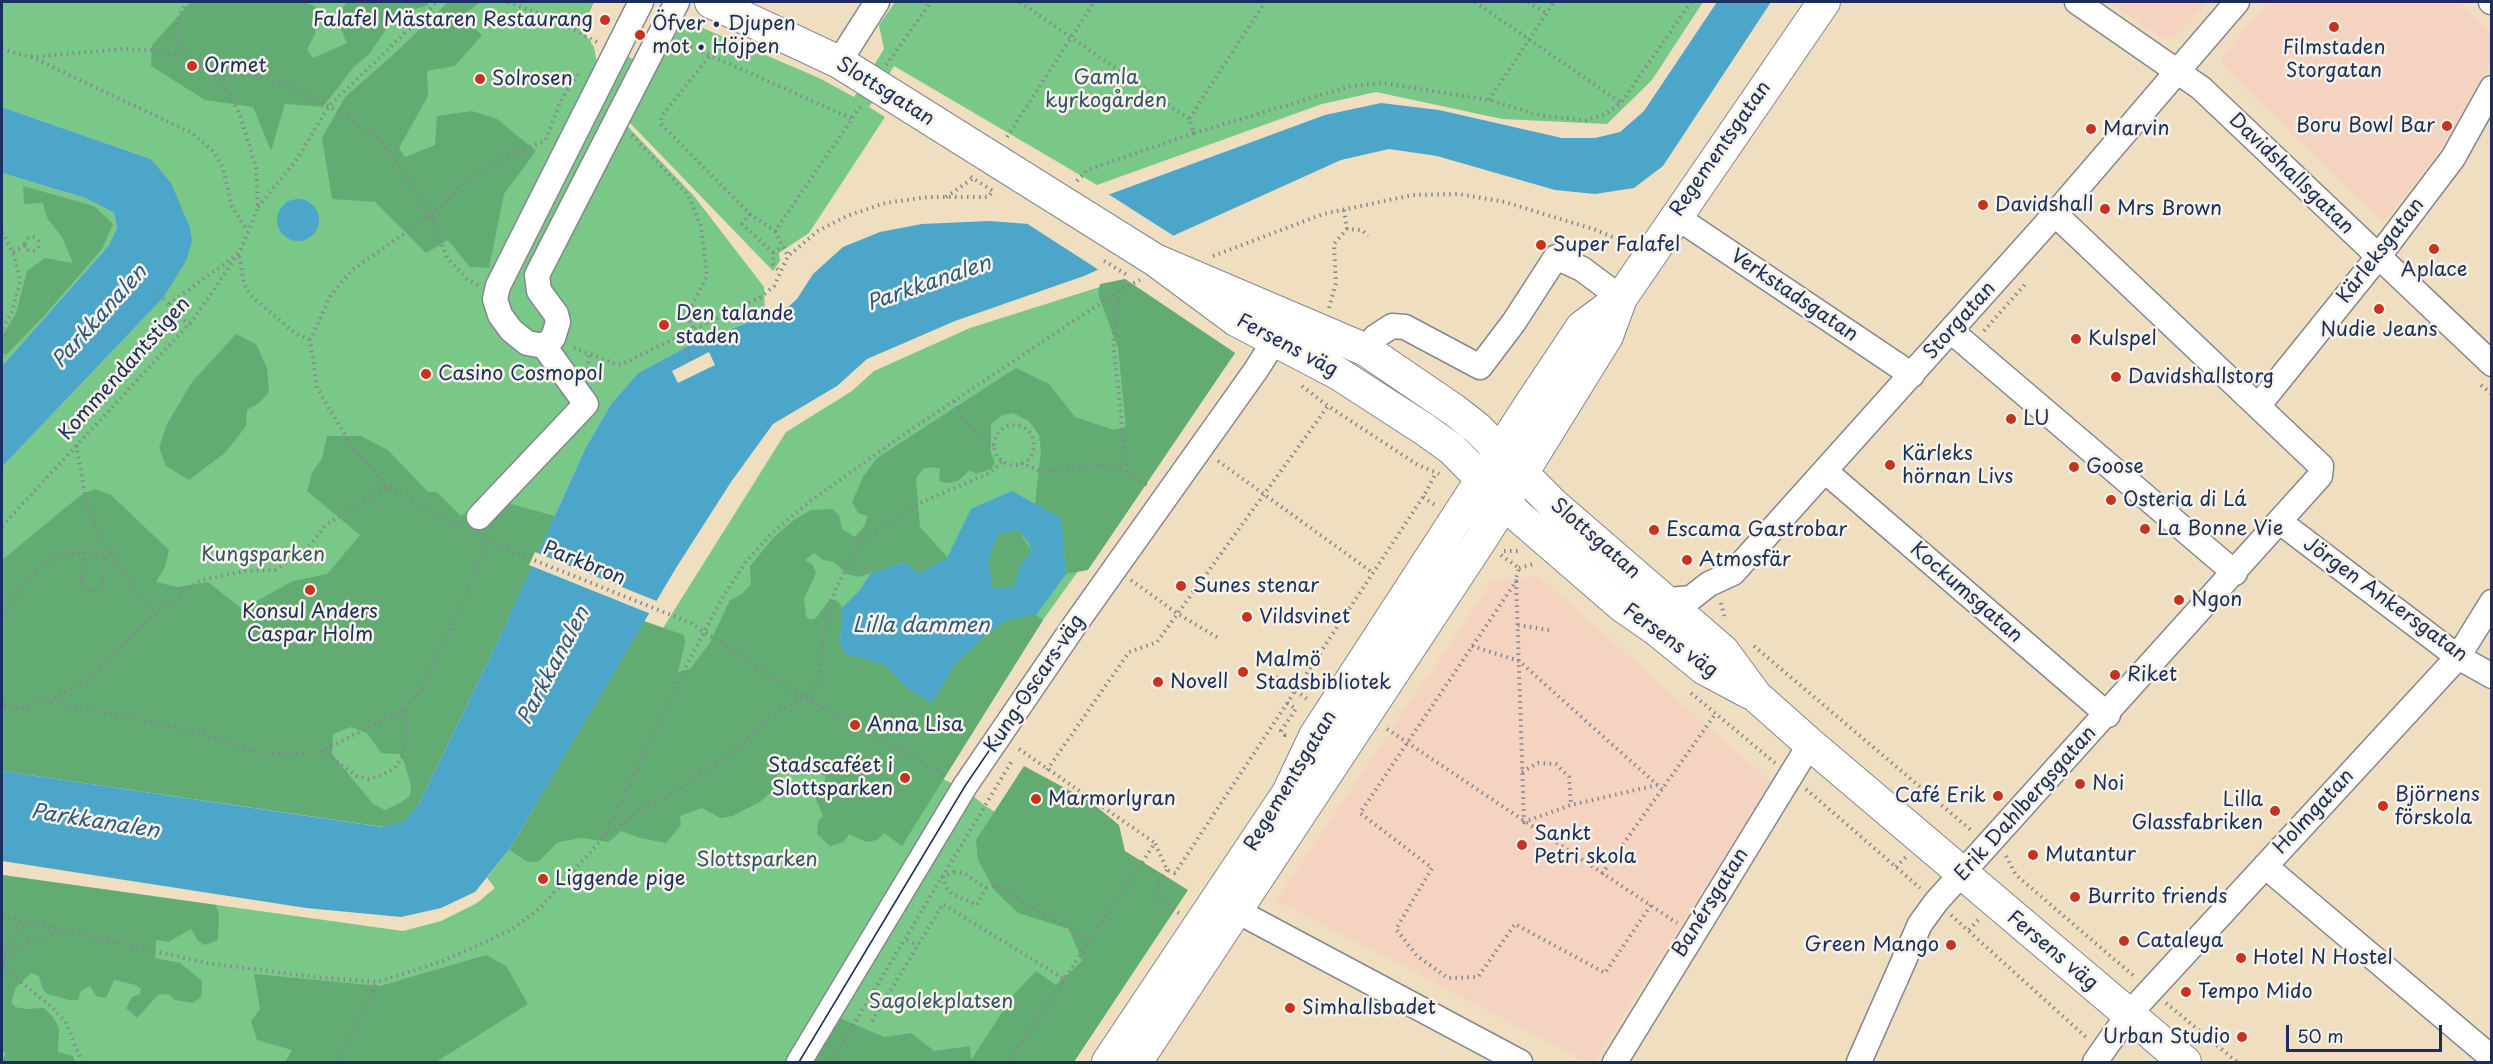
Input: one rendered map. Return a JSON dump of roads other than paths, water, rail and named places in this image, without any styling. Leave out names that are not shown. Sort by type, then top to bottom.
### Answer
[{"type":"main road","name":"Slottsgatan","points":[[711,2],[839,62],[1064,188],[1147,270]]},
{"type":"main road","name":"Regementsgatan","points":[[1511,462],[1549,428],[1607,336],[1621,298],[1675,216],[1824,2]]},
{"type":"main road","name":"Fersens väg","points":[[1147,270],[1261,303],[1282,330],[1339,374],[1452,448],[1481,510],[1548,542],[1637,619],[1657,630],[1705,669],[1756,696]]},
{"type":"main road","name":"Regementsgatan","points":[[1136,1062],[1237,911],[1511,462],[1582,327],[1621,298]]},
{"type":"main road","name":"Fersens väg","points":[[1282,330],[1366,350],[1454,410],[1477,428],[1511,462]]},
{"type":"main road","name":"Slottsgatan","points":[[1511,462],[1672,608]]},
{"type":"main road","name":"Regementsgatan","points":[[1108,1062],[1288,793],[1315,736],[1481,510]]},
{"type":"main road","name":"Fersens väg","points":[[1672,608],[1723,651],[1756,696],[1810,744],[1962,875],[2186,1062]]},
{"type":"street","points":[[472,527],[586,404],[544,346],[527,343],[505,323],[496,307],[498,286],[641,2]]},
{"type":"street","points":[[539,291],[537,275],[677,2]]},
{"type":"street","points":[[839,62],[877,2]]},
{"type":"street","name":"Davidshallsgatan","points":[[2077,2],[2185,63],[2226,111],[2492,364]]},
{"type":"street","name":"Storgatan","points":[[1672,608],[1670,600],[1683,600],[1733,573],[2055,214],[2237,2]]},
{"type":"street","name":"Kärleksgatan","points":[[2258,406],[2378,257],[2453,158],[2492,88]]},
{"type":"street","points":[[581,122],[603,146]]},
{"type":"street","points":[[555,175],[577,198]]},
{"type":"street","points":[[1951,331],[2235,573],[2320,476],[2321,466],[2055,214]]},
{"type":"street","name":"Verkstadsgatan","points":[[1675,216],[1912,375]]},
{"type":"street","points":[[529,226],[551,248]]},
{"type":"street","points":[[1366,350],[1375,337],[1392,326],[1405,327],[1480,367],[1514,322],[1556,257],[1582,269],[1621,298]]},
{"type":"street","points":[[498,286],[519,279],[539,291],[556,314],[558,322],[553,338],[544,346]]},
{"type":"street","name":"Kung Oscars väg","points":[[799,1062],[965,786],[1124,575],[1166,496],[1282,330]]},
{"type":"street","name":"Kockumsgatan","points":[[1825,471],[2108,715]]},
{"type":"street","name":"Jörgen Ankersgatan","points":[[2280,522],[2458,657],[2492,676]]},
{"type":"street","name":"Erik Dahlbergsgatan","points":[[1859,1062],[1920,924],[1936,902],[1993,842],[2235,573]]},
{"type":"street","name":"Holmgatan","points":[[2099,1057],[2128,1015],[2458,657],[2492,602]]},
{"type":"street","name":"Banérsgatan","points":[[1615,1062],[1810,744]]},
{"type":"street","points":[[2265,866],[2492,1058]]},
{"type":"street","points":[[1237,911],[1520,1062]]},
{"type":"water","name":"Parkkanalen","points":[[1717,2],[1771,2],[1663,166],[1634,188],[1595,194],[1555,190],[1437,156],[1389,149],[1341,160],[1084,276],[955,321],[867,359],[837,386],[773,424],[731,482],[676,568],[509,850],[475,892],[441,908],[401,917],[306,908],[2,861],[2,771],[382,827],[404,822],[419,804],[500,637],[585,449],[611,404],[638,373],[690,345],[789,306],[797,299],[813,274],[843,247],[880,232],[922,224],[989,221],[1029,224],[1325,115],[1381,103],[1439,110],[1562,138],[1595,138],[1620,132],[1644,111]]},
{"type":"water","name":"Parkkanalen","points":[[2,107],[151,159],[171,183],[190,228],[192,241],[186,261],[163,298],[2,467],[2,366],[109,245],[117,228],[114,213],[85,198],[2,173]]},
{"type":"water","points":[[298,199],[313,205],[319,220],[313,235],[298,241],[283,235],[277,220],[283,205]]},
{"type":"water","name":"Lilla dammen","points":[[1012,491],[1061,518],[1066,574],[1037,614],[1008,620],[988,633],[956,663],[932,703],[909,690],[885,665],[844,653],[840,642],[842,608],[860,590],[871,573],[905,562],[919,574],[947,558],[971,509]],"holes":[[[1018,530],[1032,551],[1020,565],[1014,587],[993,588],[988,561],[998,534]]]},
{"type":"tram line","points":[[799,1062],[965,786],[1074,626]]},
{"type":"place","name":"Falafel Mästaren Restaurang","points":[[605,20]]},
{"type":"place","name":"Filmstaden Storgatan","points":[[2334,27]]},
{"type":"place","name":"Öfver • Djupen mot • Höjpen","points":[[640,35]]},
{"type":"place","name":"Ormet","points":[[192,66]]},
{"type":"place","name":"Solrosen","points":[[480,79]]},
{"type":"place","name":"Boru Bowl Bar","points":[[2447,126]]},
{"type":"place","name":"Marvin","points":[[2091,129]]},
{"type":"place","name":"Davidshall","points":[[1983,205]]},
{"type":"place","name":"Mrs Brown","points":[[2105,209]]},
{"type":"place","name":"Super Falafel","points":[[1541,245]]},
{"type":"place","name":"Aplace","points":[[2434,249]]},
{"type":"place","name":"Nudie Jeans","points":[[2379,309]]},
{"type":"place","name":"Den talande staden","points":[[664,325]]},
{"type":"place","name":"Kulspel","points":[[2076,339]]},
{"type":"place","name":"Casino Cosmopol","points":[[426,374]]},
{"type":"place","name":"Davidshallstorg","points":[[2116,377]]},
{"type":"place","name":"LU","points":[[2011,419]]},
{"type":"place","name":"Kärleks hörnan Livs","points":[[1890,465]]},
{"type":"place","name":"Goose","points":[[2074,467]]},
{"type":"place","name":"Osteria di Lá","points":[[2111,500]]},
{"type":"place","name":"La Bonne Vie","points":[[2145,529]]},
{"type":"place","name":"Escama Gastrobar","points":[[1654,530]]},
{"type":"place","name":"Atmosfär","points":[[1687,560]]},
{"type":"place","name":"Sunes stenar","points":[[1181,586]]},
{"type":"place","name":"Konsul Anders Caspar Holm","points":[[310,590]]},
{"type":"place","name":"Ngon","points":[[2179,600]]},
{"type":"place","name":"Vildsvinet","points":[[1247,617]]},
{"type":"place","name":"Malmö Stadsbibliotek","points":[[1243,672]]},
{"type":"place","name":"Riket","points":[[2115,675]]},
{"type":"place","name":"Novell","points":[[1158,682]]},
{"type":"place","name":"Anna Lisa","points":[[855,725]]},
{"type":"place","name":"Stadscaféet i Slottsparken","points":[[905,778]]},
{"type":"place","name":"Noi","points":[[2080,784]]},
{"type":"place","name":"Café Erik","points":[[1998,796]]},
{"type":"place","name":"Marmorlyran","points":[[1036,799]]},
{"type":"place","name":"Björnens förskola","points":[[2383,806]]},
{"type":"place","name":"Lilla Glassfabriken","points":[[2275,811]]},
{"type":"place","name":"Sankt Petri skola","points":[[1522,845]]},
{"type":"place","name":"Mutantur","points":[[2033,855]]},
{"type":"place","name":"Liggende pige","points":[[543,879]]},
{"type":"place","name":"Burrito friends","points":[[2075,897]]},
{"type":"place","name":"Cataleya","points":[[2124,941]]},
{"type":"place","name":"Green Mango","points":[[1951,945]]},
{"type":"place","name":"Hotel N Hostel","points":[[2241,958]]},
{"type":"place","name":"Tempo Mido","points":[[2186,992]]},
{"type":"place","name":"Simhallsbadet","points":[[1290,1008]]},
{"type":"place","name":"Urban Studio","points":[[2242,1037]]},
{"type":"park label","name":"Gamla kyrkogården","points":[[1106,90]]},
{"type":"park label","name":"Kungsparken","points":[[263,555]]},
{"type":"park label","name":"Slottsparken","points":[[757,860]]},
{"type":"park label","name":"Sagolekplatsen","points":[[941,1002]]}]
